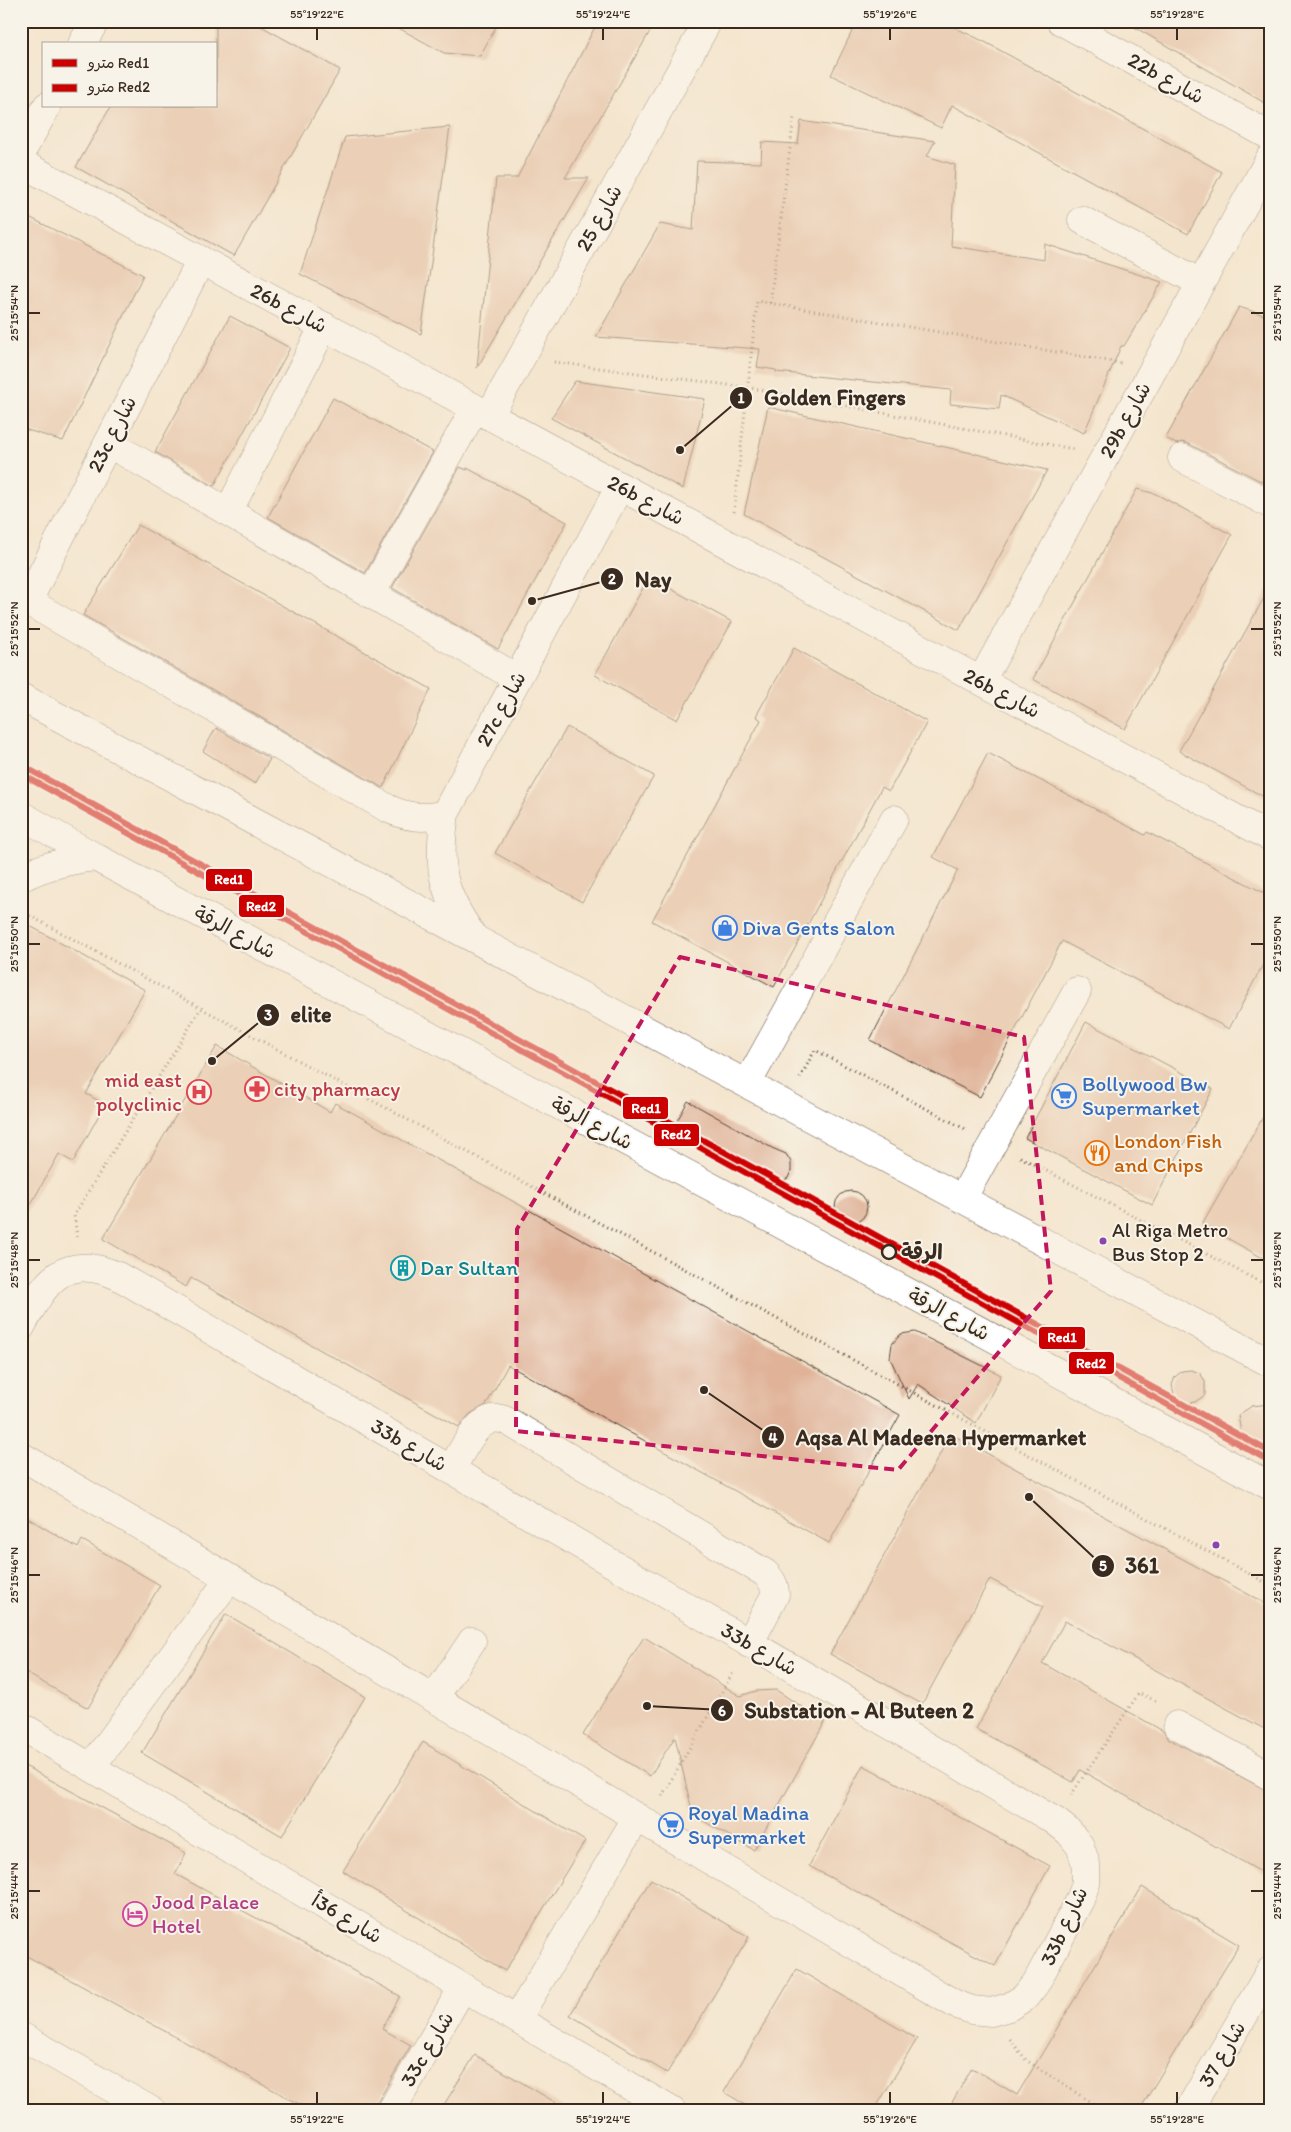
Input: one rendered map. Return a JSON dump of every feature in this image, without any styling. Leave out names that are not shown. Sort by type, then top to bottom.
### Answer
[{"type":"street","points":[[83,42],[95,21]]},
{"type":"street","name":"شارع 25","points":[[372,594],[482,412],[521,358],[708,21]]},
{"type":"street","name":"22b شارع","points":[[1061,21],[1270,136]]},
{"type":"street","points":[[21,153],[46,108]]},
{"type":"street","name":"29b شارع","points":[[981,681],[1270,158]]},
{"type":"street","name":"26b شارع","points":[[21,163],[1270,837]]},
{"type":"street","points":[[1082,220],[1201,283]]},
{"type":"street","name":"23c شارع","points":[[24,603],[108,443],[200,260]]},
{"type":"street","points":[[228,512],[324,326]]},
{"type":"street","points":[[108,443],[517,678]]},
{"type":"street","points":[[1182,458],[1270,504]]},
{"type":"street","name":"27c شارع","points":[[476,940],[456,912],[444,881],[440,847],[445,814],[620,486]]},
{"type":"street","points":[[24,603],[401,815],[430,818],[445,814]]},
{"type":"street","points":[[21,697],[1270,1363]]},
{"type":"street","name":"شارع الرقة","points":[[21,815],[95,857],[1270,1486]]},
{"type":"street","points":[[747,1084],[894,819]]},
{"type":"street","points":[[21,878],[63,861],[95,857]]},
{"type":"street","points":[[962,1199],[1077,991]]},
{"type":"street","name":"33b شارع","points":[[21,1327],[46,1285],[62,1273],[80,1267],[100,1268],[118,1276],[1054,1821],[1070,1832],[1080,1846],[1086,1864],[1086,1883],[1080,1900],[1036,1983],[1025,1997],[1009,2007],[991,2012],[972,2010],[955,2004],[21,1456]]},
{"type":"street","points":[[451,1470],[479,1426],[485,1420],[493,1417],[502,1418],[509,1422],[765,1573],[775,1587],[775,1595],[749,1644]]},
{"type":"street","points":[[91,1767],[230,1578]]},
{"type":"street","points":[[434,1698],[472,1641]]},
{"type":"street","points":[[1177,1725],[1270,1776]]},
{"type":"street","name":"شارع 36أ","points":[[21,1726],[672,2111]]},
{"type":"street","points":[[516,2019],[642,1820]]},
{"type":"street","name":"شارع 37","points":[[1188,2111],[1270,1970]]},
{"type":"street","name":"33c شارع","points":[[390,2111],[463,1987]]},
{"type":"street","points":[[24,2045],[152,2111]]},
{"type":"path","points":[[770,303],[794,118]]},
{"type":"path","points":[[730,546],[757,301],[1154,368]]},
{"type":"path","points":[[521,358],[747,387],[1106,455]]},
{"type":"path","points":[[21,911],[1270,1585]]},
{"type":"path","points":[[80,1267],[74,1215],[200,1008]]},
{"type":"path","points":[[806,1083],[799,1080],[816,1050],[1270,1287]]},
{"type":"path","points":[[642,1820],[749,1644]]},
{"type":"path","points":[[991,2012],[1026,2060],[1104,2111]]},
{"type":"highlighted area","points":[[680,957],[1024,1037],[1051,1291],[898,1470],[516,1431],[517,1229]]},
{"type":"building","points":[[216,21],[252,21],[340,70],[234,256],[76,167],[110,108],[218,108],[218,42],[216,42]]},
{"type":"building","points":[[386,21],[499,21],[480,56],[444,53]]},
{"type":"building","points":[[598,21],[656,21],[565,178],[589,178],[477,368],[496,178],[517,178]]},
{"type":"building","points":[[857,21],[941,21],[983,41],[1222,172],[1188,234],[952,105],[941,128],[831,75]]},
{"type":"building","points":[[1124,21],[1270,21],[1270,106]]},
{"type":"building","points":[[801,121],[935,141],[927,156],[955,165],[951,246],[1044,260],[1045,244],[1162,282],[1124,346],[1121,346],[1084,433],[1001,395],[999,409],[950,404],[951,390],[776,372],[776,370],[757,367],[760,349],[596,337],[660,224],[693,230],[697,161],[761,163],[762,142],[798,144]]},
{"type":"building","points":[[450,127],[421,334],[300,274],[345,137]]},
{"type":"building","points":[[21,213],[143,275],[63,441],[21,428]]},
{"type":"building","points":[[1239,307],[1270,317],[1270,486],[1189,444],[1182,442],[1176,444],[1166,438]]},
{"type":"building","points":[[230,316],[290,348],[214,486],[155,452]]},
{"type":"building","points":[[575,381],[705,399],[683,489],[551,418]]},
{"type":"building","points":[[333,398],[433,452],[365,573],[268,517]]},
{"type":"building","points":[[768,407],[1047,470],[959,630],[744,514]]},
{"type":"building","points":[[460,467],[467,470],[467,468],[567,522],[498,649],[392,588]]},
{"type":"building","points":[[1137,489],[1156,494],[1232,535],[1125,729],[1033,679]]},
{"type":"building","points":[[138,525],[431,689],[383,788],[83,615]]},
{"type":"building","points":[[649,577],[732,622],[677,720],[595,675]]},
{"type":"building","points":[[1270,587],[1270,800],[1179,751]]},
{"type":"building","points":[[794,648],[927,722],[889,791],[882,787],[774,987],[652,921],[761,720],[756,716]]},
{"type":"building","points":[[567,727],[654,776],[582,902],[495,853]]},
{"type":"building","points":[[216,728],[270,759],[255,784],[203,751]]},
{"type":"building","points":[[988,753],[1145,835],[1147,832],[1270,896],[1270,951],[1229,1029],[1062,941],[980,1097],[870,1040],[958,870],[933,857]]},
{"type":"building","points":[[21,921],[145,990],[86,1094],[105,1104],[73,1162],[59,1154],[21,1222]]},
{"type":"building","points":[[1086,1022],[1213,1089],[1152,1205],[1025,1138]]},
{"type":"building","points":[[217,1046],[330,1112],[335,1103],[900,1415],[829,1543],[508,1365],[486,1405],[470,1414],[459,1427],[191,1278],[186,1287],[103,1239]]},
{"type":"building","points":[[688,1101],[786,1154],[791,1162],[791,1171],[788,1178],[774,1183],[766,1181],[673,1128]]},
{"type":"building","points":[[1270,1105],[1270,1262],[1202,1224]]},
{"type":"building","points":[[851,1191],[863,1195],[867,1207],[863,1219],[851,1223],[839,1219],[835,1207],[839,1195]]},
{"type":"building","points":[[915,1332],[1001,1375],[976,1423],[918,1384],[909,1399],[890,1358],[892,1344],[901,1334]]},
{"type":"building","points":[[1191,1370],[1200,1373],[1205,1381],[1205,1395],[1195,1402],[1188,1403],[1180,1401],[1174,1394],[1172,1385],[1175,1377],[1182,1371]]},
{"type":"building","points":[[1270,1404],[1270,1452],[1248,1442],[1241,1433],[1238,1415],[1252,1406]]},
{"type":"building","points":[[951,1434],[1270,1606],[1270,1732],[1065,1621],[1042,1663],[1163,1731],[1169,1739],[1270,1792],[1270,1877],[1080,1770],[1073,1782],[976,1729],[1043,1607],[990,1579],[922,1704],[830,1654]]},
{"type":"building","points":[[21,1514],[78,1548],[82,1540],[160,1585],[88,1708],[21,1670]]},
{"type":"building","points":[[226,1614],[365,1697],[282,1836],[142,1753]]},
{"type":"building","points":[[644,1637],[740,1696],[756,1691],[776,1690],[825,1722],[754,1850],[693,1815],[675,1737],[650,1776],[583,1735]]},
{"type":"building","points":[[423,1742],[585,1841],[505,1971],[343,1871]]},
{"type":"building","name":"Jood Palace Hotel","points":[[21,1764],[186,1853],[175,1874],[400,1996],[382,2029],[411,2045],[377,2103],[375,2111],[312,2111],[21,1953]]},
{"type":"building","points":[[863,1765],[1050,1866],[995,1966],[809,1866]]},
{"type":"building","points":[[651,1879],[749,1937],[667,2073],[570,2015]]},
{"type":"building","points":[[1142,1887],[1239,1945],[1139,2111],[947,2111],[972,2068],[1017,2095]]},
{"type":"building","points":[[797,1969],[917,2039],[874,2111],[755,2111],[724,2092]]},
{"type":"building","points":[[475,2055],[570,2111],[440,2111]]},
{"type":"metro line","name":"Red1","points":[[21,765],[1270,1452]]},
{"type":"metro line","name":"Red2","points":[[21,774],[1266,1459]]},
{"type":"place","name":"Golden Fingers","points":[[680,450]]},
{"type":"place","name":"Nay","points":[[532,601]]},
{"type":"place","name":"Diva Gents Salon","points":[[725,928]]},
{"type":"place","name":"elite","points":[[212,1061]]},
{"type":"place","name":"city pharmacy","points":[[257,1089]]},
{"type":"place","name":"mid east polyclinic","points":[[199,1092]]},
{"type":"place","name":"Bollywood Bw Supermarket","points":[[1064,1096]]},
{"type":"place","name":"London Fish and Chips","points":[[1097,1153]]},
{"type":"place","name":"Al Riga Metro Bus Stop 2","points":[[1103,1241]]},
{"type":"place","name":"الرقة","points":[[889,1252]]},
{"type":"place","name":"Dar Sultan","points":[[403,1268]]},
{"type":"place","name":"Aqsa Al Madeena Hypermarket","points":[[704,1390]]},
{"type":"place","name":"361","points":[[1029,1497]]},
{"type":"place","name":"Substation - Al Buteen 2","points":[[647,1706]]},
{"type":"place","name":"Royal Madina Supermarket","points":[[671,1825]]},
{"type":"place","name":"Jood Palace Hotel","points":[[135,1914]]}]
